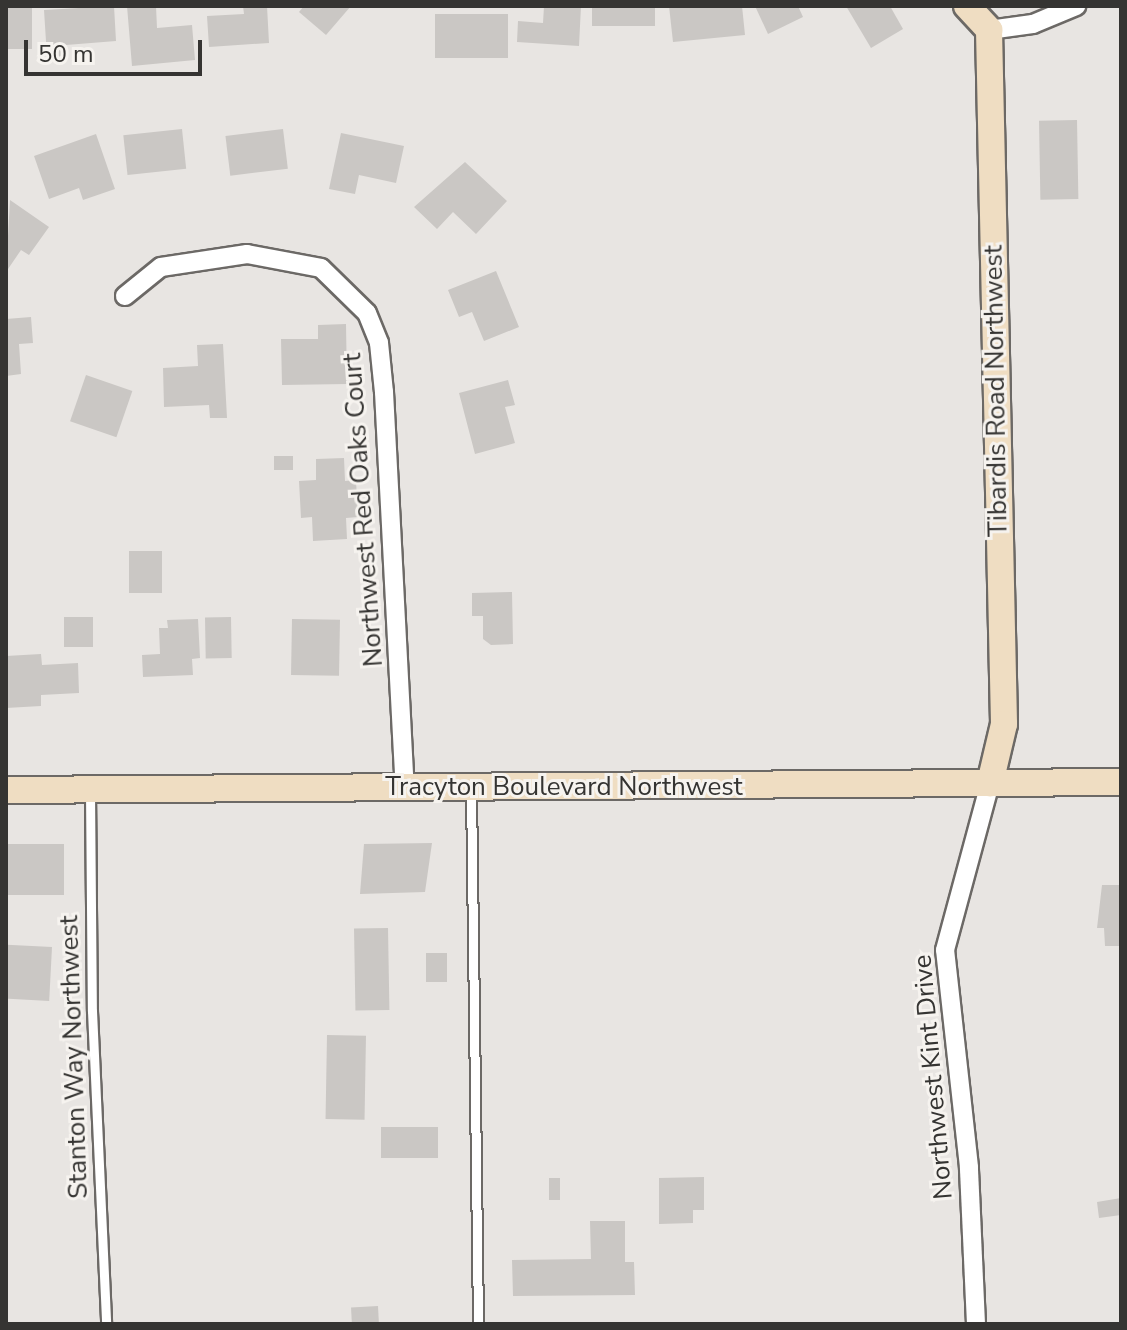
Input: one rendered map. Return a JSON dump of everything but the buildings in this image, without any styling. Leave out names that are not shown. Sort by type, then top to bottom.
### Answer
[{"type":"main road","points":[[967,6],[989,30]]},
{"type":"main road","name":"Tibardis Road Northwest","points":[[989,30],[1004,724],[990,783]]},
{"type":"main road","name":"Tracyton Boulevard Northwest","points":[[6,790],[1121,782]]},
{"type":"street","points":[[989,30],[1033,24],[1076,6]]},
{"type":"street","name":"Northwest Red Oaks Court","points":[[125,296],[161,267],[247,254],[321,268],[367,313],[379,343],[384,392],[405,788]]},
{"type":"street","name":"Northwest Kint Drive","points":[[976,1324],[969,1167],[945,950],[990,783]]},
{"type":"lane","points":[[471,788],[478,1324]]},
{"type":"lane","name":"Stanton Way Northwest","points":[[90,789],[92,1011],[106,1324]]}]
